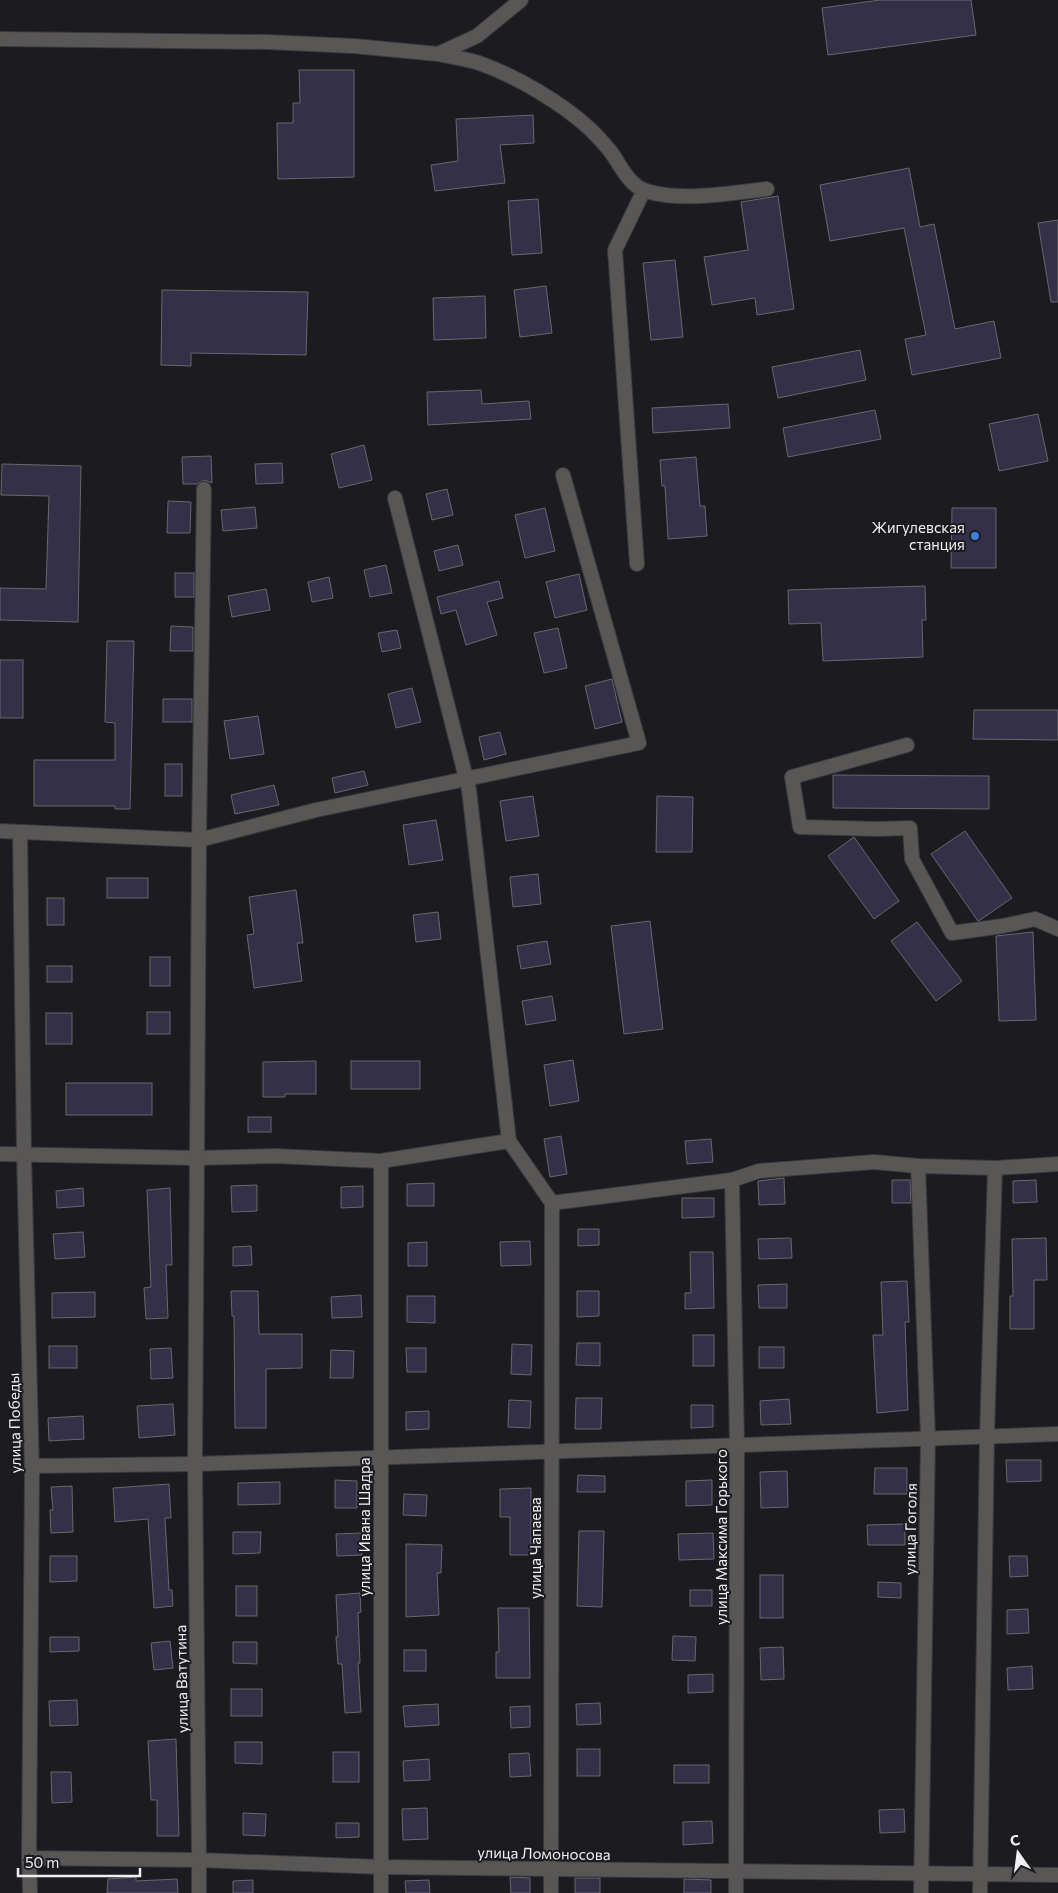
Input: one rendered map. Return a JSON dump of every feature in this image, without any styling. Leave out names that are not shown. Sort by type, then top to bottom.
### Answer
[{"type":"street","points":[[438,54],[476,36],[521,0]]},
{"type":"street","points":[[0,39],[267,42],[354,46],[438,54],[479,63],[520,82],[563,107],[591,130],[612,154],[626,176],[644,190],[674,196],[713,195],[767,189]]},
{"type":"street","points":[[637,564],[615,250],[644,190]]},
{"type":"street","points":[[0,831],[199,840],[316,810],[639,743],[563,475]]},
{"type":"street","name":"улица Ватутина","points":[[199,1893],[195,1464],[196,1158],[204,489]]},
{"type":"street","points":[[395,498],[469,790],[509,1141],[552,1203],[732,1180],[759,1171],[874,1162],[918,1166],[994,1168],[1058,1164]]},
{"type":"street","points":[[907,745],[792,776],[800,827],[910,828],[912,859],[952,933],[1003,926],[1035,919],[1058,929]]},
{"type":"street","name":"улица Победы","points":[[20,832],[24,1155],[32,1466],[30,1893]]},
{"type":"street","points":[[0,1154],[196,1158],[276,1156],[381,1161],[509,1141]]},
{"type":"street","name":"улица Ивана Шадра","points":[[381,1161],[381,1893]]},
{"type":"street","name":"улица Гоголя","points":[[918,1166],[928,1438],[922,1893]]},
{"type":"street","points":[[980,1893],[987,1436],[994,1168]]},
{"type":"street","name":"улица Максима Горького","points":[[732,1180],[737,1445],[736,1893]]},
{"type":"street","name":"улица Чапаева","points":[[551,1893],[552,1203]]},
{"type":"street","points":[[32,1466],[195,1464],[1058,1434]]},
{"type":"street","name":"улица Ломоносова","points":[[29,1858],[199,1860],[381,1867],[1058,1875]]},
{"type":"building","points":[[880,0],[971,0],[976,35],[828,55],[822,8]]},
{"type":"building","points":[[299,70],[354,70],[354,177],[278,179],[277,123],[293,123],[293,103],[300,103]]},
{"type":"building","points":[[533,115],[534,143],[500,145],[505,183],[435,191],[431,165],[458,161],[456,119]]},
{"type":"building","points":[[909,168],[920,227],[934,224],[955,329],[994,321],[1001,358],[912,375],[905,339],[926,335],[904,228],[830,241],[820,185]]},
{"type":"building","points":[[778,196],[794,309],[757,315],[755,298],[712,305],[704,257],[748,250],[741,202]]},
{"type":"building","points":[[538,199],[542,253],[512,255],[508,201]]},
{"type":"building","points":[[1058,220],[1058,302],[1051,302],[1038,223]]},
{"type":"building","points":[[675,260],[683,337],[651,340],[643,263]]},
{"type":"building","points":[[546,286],[552,333],[520,337],[514,290]]},
{"type":"building","points":[[162,290],[308,292],[306,355],[191,353],[191,366],[161,365]]},
{"type":"building","points":[[485,296],[486,338],[434,340],[433,298]]},
{"type":"building","points":[[860,350],[866,380],[778,398],[772,367]]},
{"type":"building","points":[[481,390],[482,404],[529,401],[531,419],[428,425],[427,392]]},
{"type":"building","points":[[728,404],[730,428],[653,433],[652,408]]},
{"type":"building","points":[[875,410],[881,439],[788,457],[783,428]]},
{"type":"building","points":[[1038,414],[1048,461],[999,471],[989,424]]},
{"type":"building","points":[[364,445],[372,480],[339,488],[331,454]]},
{"type":"building","points":[[211,456],[212,483],[204,480],[197,484],[183,484],[182,457]]},
{"type":"building","points":[[696,457],[700,506],[705,506],[707,536],[668,539],[665,486],[662,486],[660,460]]},
{"type":"building","points":[[282,463],[283,483],[256,484],[255,464]]},
{"type":"building","points":[[2,464],[81,466],[78,622],[0,620],[0,588],[46,589],[49,496],[1,495]]},
{"type":"building","points":[[447,489],[453,515],[432,520],[426,494]]},
{"type":"building","points":[[168,501],[191,502],[190,533],[167,533]]},
{"type":"building","points":[[255,507],[257,528],[223,531],[221,510]]},
{"type":"building","points":[[545,508],[555,551],[525,558],[515,515]]},
{"type":"building","points":[[952,508],[996,508],[996,568],[951,568]]},
{"type":"building","points":[[458,545],[463,565],[439,571],[434,551]]},
{"type":"building","points":[[386,565],[392,593],[370,597],[364,570]]},
{"type":"building","points":[[175,573],[194,573],[194,597],[175,597]]},
{"type":"building","points":[[579,574],[587,610],[555,618],[546,582]]},
{"type":"building","points":[[329,577],[333,598],[312,602],[308,582]]},
{"type":"building","points":[[499,581],[503,598],[487,602],[497,635],[466,645],[456,610],[441,614],[437,597]]},
{"type":"building","points":[[925,586],[926,620],[922,620],[923,657],[823,661],[821,623],[789,624],[788,590]]},
{"type":"building","points":[[266,589],[270,610],[232,617],[228,596]]},
{"type":"building","points":[[171,626],[193,627],[193,651],[170,651]]},
{"type":"building","points":[[558,628],[567,668],[544,673],[534,633]]},
{"type":"building","points":[[397,630],[401,648],[382,652],[378,633]]},
{"type":"building","points":[[107,641],[134,641],[130,809],[115,809],[115,806],[34,806],[34,760],[115,760],[115,723],[105,722]]},
{"type":"building","points":[[0,660],[23,660],[23,718],[0,718]]},
{"type":"building","points":[[612,679],[622,722],[595,729],[585,686]]},
{"type":"building","points":[[412,688],[421,722],[396,728],[388,694]]},
{"type":"building","points":[[163,699],[192,699],[192,722],[163,722]]},
{"type":"building","points":[[974,710],[1058,710],[1058,740],[973,739]]},
{"type":"building","points":[[258,716],[264,754],[230,759],[224,721]]},
{"type":"building","points":[[500,732],[506,754],[484,760],[479,737]]},
{"type":"building","points":[[165,764],[182,764],[182,796],[165,796]]},
{"type":"building","points":[[364,771],[368,785],[335,793],[332,778]]},
{"type":"building","points":[[833,775],[989,776],[989,809],[833,808]]},
{"type":"building","points":[[274,785],[279,805],[235,814],[231,795]]},
{"type":"building","points":[[533,796],[539,836],[506,841],[500,801]]},
{"type":"building","points":[[657,796],[693,797],[692,852],[656,852]]},
{"type":"building","points":[[436,820],[443,860],[409,865],[403,825]]},
{"type":"building","points":[[965,831],[1012,898],[978,921],[931,854]]},
{"type":"building","points":[[854,837],[899,901],[874,919],[828,856]]},
{"type":"building","points":[[538,874],[541,904],[513,907],[510,877]]},
{"type":"building","points":[[107,878],[148,878],[148,898],[107,898]]},
{"type":"building","points":[[296,890],[303,943],[297,943],[302,981],[254,988],[247,935],[254,934],[249,897]]},
{"type":"building","points":[[47,898],[64,898],[64,925],[47,925]]},
{"type":"building","points":[[438,912],[441,939],[416,942],[413,915]]},
{"type":"building","points":[[650,921],[663,1029],[624,1034],[611,926]]},
{"type":"building","points":[[917,922],[962,981],[936,1001],[891,941]]},
{"type":"building","points":[[1033,932],[1036,1020],[999,1021],[996,936]]},
{"type":"building","points":[[547,941],[551,964],[521,969],[517,946]]},
{"type":"building","points":[[150,957],[170,957],[170,986],[150,986]]},
{"type":"building","points":[[47,966],[72,966],[72,982],[47,982]]},
{"type":"building","points":[[552,996],[556,1020],[526,1025],[522,1001]]},
{"type":"building","points":[[147,1012],[170,1012],[170,1034],[147,1034]]},
{"type":"building","points":[[46,1013],[72,1013],[72,1044],[46,1044]]},
{"type":"building","points":[[573,1060],[579,1101],[550,1106],[544,1065]]},
{"type":"building","points":[[316,1061],[316,1094],[285,1094],[285,1097],[263,1097],[263,1062]]},
{"type":"building","points":[[351,1061],[420,1061],[420,1089],[351,1089]]},
{"type":"building","points":[[66,1083],[152,1083],[152,1115],[66,1115]]},
{"type":"building","points":[[248,1117],[271,1117],[271,1132],[248,1132]]},
{"type":"building","points":[[561,1136],[567,1174],[550,1177],[544,1139]]},
{"type":"building","points":[[711,1139],[713,1162],[687,1164],[685,1141]]},
{"type":"building","points":[[784,1178],[785,1204],[759,1205],[758,1181]]},
{"type":"building","points":[[892,1180],[910,1180],[911,1203],[892,1203]]},
{"type":"building","points":[[1036,1180],[1037,1202],[1013,1203],[1013,1181]]},
{"type":"building","points":[[434,1183],[434,1206],[407,1206],[407,1184]]},
{"type":"building","points":[[257,1185],[257,1211],[232,1212],[231,1186]]},
{"type":"building","points":[[363,1186],[363,1207],[341,1208],[341,1187]]},
{"type":"building","points":[[83,1188],[84,1206],[57,1208],[56,1191]]},
{"type":"building","points":[[170,1188],[172,1265],[166,1265],[168,1318],[146,1319],[144,1288],[151,1287],[147,1190]]},
{"type":"building","points":[[682,1198],[714,1198],[714,1217],[682,1218]]},
{"type":"building","points":[[578,1229],[599,1229],[599,1245],[578,1246]]},
{"type":"building","points":[[83,1232],[85,1257],[55,1259],[53,1234]]},
{"type":"building","points":[[791,1238],[792,1258],[759,1259],[758,1239]]},
{"type":"building","points":[[1046,1238],[1047,1280],[1034,1280],[1034,1329],[1010,1329],[1010,1296],[1013,1296],[1012,1239]]},
{"type":"building","points":[[530,1241],[531,1265],[501,1266],[500,1242]]},
{"type":"building","points":[[427,1242],[427,1266],[408,1266],[408,1243]]},
{"type":"building","points":[[251,1246],[252,1265],[233,1266],[233,1247]]},
{"type":"building","points":[[690,1252],[713,1252],[714,1308],[685,1309],[685,1293],[691,1293]]},
{"type":"building","points":[[907,1281],[909,1322],[905,1322],[908,1410],[877,1413],[873,1335],[883,1335],[881,1282]]},
{"type":"building","points":[[787,1284],[787,1308],[759,1308],[758,1285]]},
{"type":"building","points":[[231,1291],[258,1291],[259,1334],[302,1334],[302,1368],[266,1369],[266,1428],[235,1428],[234,1316],[232,1316]]},
{"type":"building","points":[[577,1291],[599,1291],[599,1316],[577,1317]]},
{"type":"building","points":[[95,1292],[95,1317],[52,1318],[52,1293]]},
{"type":"building","points":[[361,1295],[362,1317],[332,1318],[331,1297]]},
{"type":"building","points":[[407,1296],[435,1296],[435,1323],[407,1322]]},
{"type":"building","points":[[693,1335],[714,1335],[714,1366],[693,1366]]},
{"type":"building","points":[[577,1343],[600,1343],[600,1366],[576,1365]]},
{"type":"building","points":[[512,1344],[532,1345],[531,1375],[511,1374]]},
{"type":"building","points":[[49,1346],[77,1346],[77,1368],[49,1368]]},
{"type":"building","points":[[759,1347],[784,1347],[784,1368],[759,1368]]},
{"type":"building","points":[[171,1348],[173,1378],[151,1379],[150,1349]]},
{"type":"building","points":[[406,1348],[426,1348],[426,1372],[407,1372]]},
{"type":"building","points":[[331,1350],[354,1351],[353,1378],[330,1378]]},
{"type":"building","points":[[576,1398],[602,1398],[601,1429],[575,1429]]},
{"type":"building","points":[[789,1399],[791,1424],[761,1425],[760,1401]]},
{"type":"building","points":[[509,1400],[531,1401],[530,1428],[508,1427]]},
{"type":"building","points":[[173,1404],[175,1435],[139,1438],[137,1406]]},
{"type":"building","points":[[691,1405],[713,1405],[713,1427],[691,1428]]},
{"type":"building","points":[[429,1411],[429,1429],[406,1430],[406,1412]]},
{"type":"building","points":[[83,1416],[84,1439],[49,1441],[48,1418]]},
{"type":"building","points":[[1006,1460],[1041,1460],[1041,1481],[1007,1482]]},
{"type":"building","points":[[875,1468],[907,1468],[907,1494],[874,1494]]},
{"type":"building","points":[[787,1471],[788,1507],[761,1508],[760,1472]]},
{"type":"building","points":[[578,1475],[605,1476],[605,1492],[577,1492]]},
{"type":"building","points":[[335,1480],[357,1481],[357,1508],[335,1508]]},
{"type":"building","points":[[712,1480],[712,1505],[686,1506],[686,1481]]},
{"type":"building","points":[[280,1482],[280,1504],[238,1505],[238,1483]]},
{"type":"building","points":[[169,1484],[171,1518],[165,1518],[169,1590],[172,1590],[173,1606],[154,1608],[148,1519],[115,1522],[113,1488]]},
{"type":"building","points":[[72,1486],[73,1532],[51,1533],[50,1510],[53,1510],[51,1487]]},
{"type":"building","points":[[531,1488],[531,1555],[510,1555],[510,1517],[500,1517],[500,1489]]},
{"type":"building","points":[[404,1494],[427,1495],[426,1516],[403,1515]]},
{"type":"building","points":[[905,1524],[905,1545],[868,1545],[867,1525]]},
{"type":"building","points":[[579,1531],[604,1531],[602,1607],[577,1606]]},
{"type":"building","points":[[233,1532],[261,1532],[260,1553],[233,1554]]},
{"type":"building","points":[[361,1533],[362,1555],[337,1556],[336,1534]]},
{"type":"building","points":[[713,1533],[714,1559],[679,1560],[678,1534]]},
{"type":"building","points":[[406,1544],[442,1545],[441,1573],[437,1573],[439,1615],[406,1617]]},
{"type":"building","points":[[50,1556],[77,1556],[77,1581],[50,1582]]},
{"type":"building","points":[[1009,1556],[1027,1556],[1028,1576],[1010,1577]]},
{"type":"building","points":[[760,1575],[783,1575],[783,1618],[760,1618]]},
{"type":"building","points":[[878,1582],[901,1583],[901,1598],[878,1597]]},
{"type":"building","points":[[236,1586],[257,1586],[257,1616],[236,1616]]},
{"type":"building","points":[[690,1590],[712,1590],[712,1606],[690,1606]]},
{"type":"building","points":[[360,1593],[361,1612],[358,1613],[360,1663],[358,1663],[361,1712],[345,1713],[342,1664],[338,1664],[336,1595]]},
{"type":"building","points":[[498,1608],[529,1608],[530,1678],[496,1678],[496,1652],[499,1652]]},
{"type":"building","points":[[1028,1609],[1029,1633],[1007,1634],[1007,1610]]},
{"type":"building","points":[[673,1636],[696,1637],[695,1661],[672,1660]]},
{"type":"building","points":[[50,1637],[79,1637],[79,1651],[50,1652]]},
{"type":"building","points":[[170,1641],[173,1668],[154,1670],[151,1643]]},
{"type":"building","points":[[233,1642],[257,1642],[257,1664],[233,1663]]},
{"type":"building","points":[[783,1647],[784,1679],[761,1680],[760,1648]]},
{"type":"building","points":[[404,1650],[426,1650],[426,1671],[404,1671]]},
{"type":"building","points":[[1032,1666],[1033,1689],[1008,1690],[1007,1668]]},
{"type":"building","points":[[713,1674],[713,1692],[688,1693],[688,1675]]},
{"type":"building","points":[[231,1689],[262,1689],[262,1716],[231,1716]]},
{"type":"building","points":[[77,1700],[78,1725],[50,1726],[49,1701]]},
{"type":"building","points":[[600,1703],[601,1724],[577,1725],[576,1704]]},
{"type":"building","points":[[438,1704],[439,1725],[405,1727],[403,1706]]},
{"type":"building","points":[[530,1706],[530,1727],[511,1728],[510,1707]]},
{"type":"building","points":[[176,1739],[179,1836],[157,1836],[157,1800],[151,1800],[148,1741]]},
{"type":"building","points":[[235,1742],[262,1742],[262,1764],[235,1763]]},
{"type":"building","points":[[577,1749],[600,1749],[600,1776],[577,1776]]},
{"type":"building","points":[[333,1752],[359,1752],[359,1782],[333,1782]]},
{"type":"building","points":[[529,1753],[531,1776],[510,1777],[509,1754]]},
{"type":"building","points":[[429,1759],[430,1780],[404,1781],[403,1761]]},
{"type":"building","points":[[674,1765],[709,1765],[709,1783],[674,1783]]},
{"type":"building","points":[[51,1772],[71,1772],[72,1802],[52,1803]]},
{"type":"building","points":[[427,1808],[428,1839],[403,1840],[402,1809]]},
{"type":"building","points":[[904,1809],[905,1832],[880,1833],[879,1810]]},
{"type":"building","points":[[243,1813],[266,1814],[265,1836],[243,1835]]},
{"type":"building","points":[[712,1821],[713,1843],[683,1845],[683,1822]]},
{"type":"building","points":[[336,1823],[359,1823],[359,1837],[336,1838]]},
{"type":"building","points":[[136,1877],[136,1881],[177,1879],[178,1893],[107,1893],[108,1879]]},
{"type":"building","points":[[510,1877],[530,1878],[530,1893],[511,1893]]},
{"type":"building","points":[[575,1878],[600,1878],[600,1893],[575,1893]]},
{"type":"building","points":[[684,1879],[711,1880],[711,1893],[684,1893]]},
{"type":"building","points":[[253,1880],[253,1893],[233,1893],[233,1881]]},
{"type":"building","points":[[429,1880],[430,1893],[406,1893],[405,1881]]},
{"type":"place","name":"Жигулевская станция","points":[[975,536]]}]
